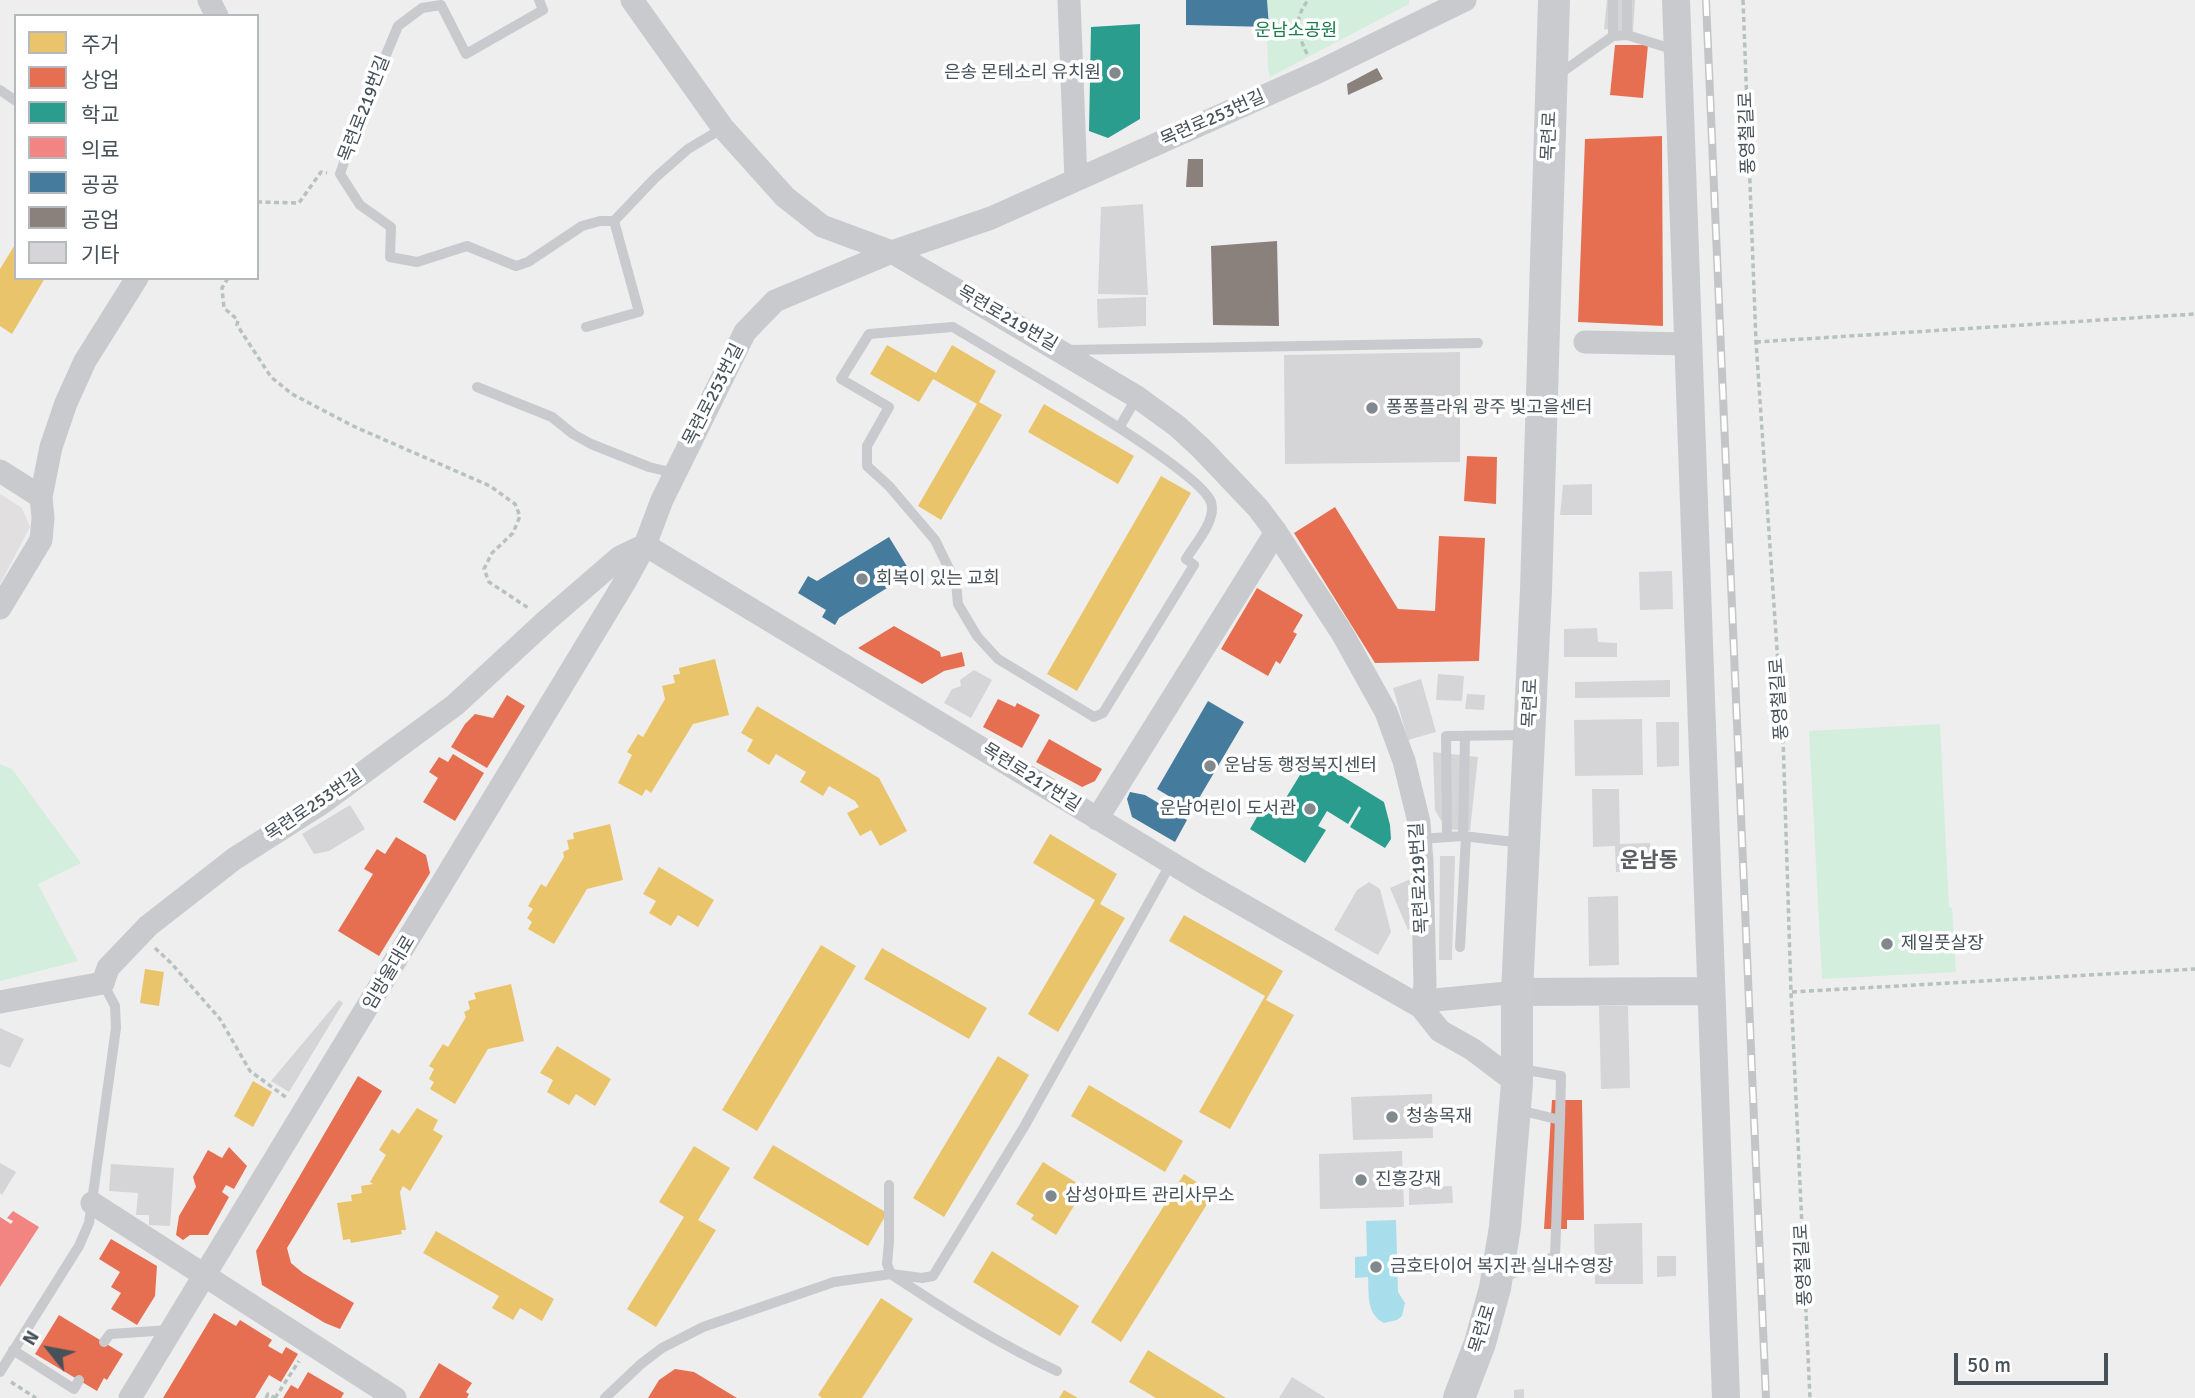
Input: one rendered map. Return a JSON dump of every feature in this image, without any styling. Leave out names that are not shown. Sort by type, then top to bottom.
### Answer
[{"type":"main road","name":"목련로","points":[[1459,1398],[1480,1343],[1496,1281],[1505,1227],[1516,1087],[1517,992],[1529,735],[1554,0]]},
{"type":"street","name":"목련로219번길","points":[[632,0],[723,128],[785,197],[822,226],[892,253],[1137,397],[1177,426],[1201,448],[1240,488],[1276,532],[1342,633],[1386,712],[1404,761],[1419,822],[1424,985],[1420,1007]]},
{"type":"street","points":[[1069,0],[1076,180]]},
{"type":"street","name":"목련로253번길","points":[[103,983],[108,968],[148,926],[234,859],[321,803],[455,705],[620,557],[645,545],[674,473],[745,332],[775,301],[892,253],[991,218],[1318,72],[1424,9],[1465,0]]},
{"type":"street","points":[[1676,0],[1726,1398]]},
{"type":"street","points":[[0,608],[41,540],[41,497],[51,447],[66,403],[85,361],[136,280]]},
{"type":"street","points":[[1585,342],[1689,344]]},
{"type":"street","points":[[0,471],[41,497]]},
{"type":"street","points":[[1097,819],[1276,532]]},
{"type":"street","name":"목련로217번길","points":[[645,545],[1097,819],[1420,1007],[1440,1031],[1472,1049],[1516,1087]]},
{"type":"street","name":"임방울대로","points":[[130,1398],[583,655],[645,545]]},
{"type":"street","points":[[0,1002],[103,983]]},
{"type":"street","points":[[1420,1007],[1435,1000],[1517,992],[1711,991]]},
{"type":"street","points":[[92,1203],[395,1398]]},
{"type":"lane","name":"목련로219번길","points":[[539,0],[543,10],[466,54],[441,5],[422,8],[398,26],[356,127],[340,174],[360,205],[391,227],[390,257],[417,262],[467,246],[516,266],[528,262],[582,226],[600,221],[614,221]]},
{"type":"lane","points":[[1613,0],[1613,36]]},
{"type":"lane","points":[[1627,0],[1627,35]]},
{"type":"lane","points":[[1552,79],[1613,36],[1627,35],[1678,51]]},
{"type":"lane","points":[[586,327],[639,312],[614,221],[655,178],[688,149],[723,128]]},
{"type":"lane","points":[[953,327],[1119,428],[1166,458],[1199,487],[1211,501],[1211,518],[1186,559],[1194,565],[1103,713],[1094,717],[998,659],[976,636],[958,604],[956,583],[935,540],[889,486],[867,466],[867,446],[889,407],[841,379],[869,334],[953,327]]},
{"type":"lane","points":[[1060,350],[1478,343]]},
{"type":"lane","points":[[477,387],[552,417],[591,444],[649,467],[674,473]]},
{"type":"lane","points":[[1119,428],[1137,397]]},
{"type":"lane","points":[[1447,836],[1446,736],[1529,735]]},
{"type":"lane","points":[[1460,947],[1465,836],[1465,736]]},
{"type":"lane","points":[[1420,838],[1465,836],[1524,844]]},
{"type":"lane","points":[[605,1398],[662,1348],[702,1327],[834,1282],[891,1274],[922,1278],[933,1276],[1024,1127],[1171,863]]},
{"type":"lane","points":[[0,1371],[79,1246],[89,1223],[116,1028],[116,1006],[103,983]]},
{"type":"lane","points":[[1496,1281],[1555,1256],[1561,1076],[1516,1087]]},
{"type":"lane","points":[[1516,1087],[1560,1120]]},
{"type":"lane","points":[[889,1185],[887,1264],[891,1274],[952,1315],[1057,1371]]},
{"type":"lane","points":[[104,1342],[110,1334],[172,1329]]},
{"type":"lane","points":[[13,1350],[74,1389],[79,1380]]},
{"type":"path","points":[[1308,0],[1302,8],[1297,32],[1309,59]]},
{"type":"path","name":"풍영철길로","points":[[1743,0],[1756,342],[1783,737],[1791,992],[1810,1398]]},
{"type":"path","points":[[259,202],[299,203],[321,172],[340,174]]},
{"type":"path","points":[[228,280],[222,288],[224,308],[238,320],[237,325],[264,368],[292,394],[353,426],[490,486],[515,504],[520,516],[513,533],[492,553],[484,569],[489,582],[547,620]]},
{"type":"path","points":[[1756,342],[2195,314]]},
{"type":"path","points":[[141,935],[171,963],[220,1019],[250,1071],[306,1111]]},
{"type":"path","points":[[1791,992],[2195,969]]},
{"type":"path","points":[[266,1398],[268,1394],[275,1398],[310,1343]]},
{"type":"path","points":[[9,1381],[36,1398]]},
{"type":"shaded area","points":[[0,494],[22,508],[30,527],[0,584]]},
{"type":"green space","name":"운남소공원","points":[[1266,0],[1409,0],[1409,4],[1270,77]]},
{"type":"green space","points":[[1940,724],[1949,907],[1952,908],[1956,972],[1822,979],[1809,731]]},
{"type":"green space","points":[[0,764],[12,769],[81,863],[38,884],[78,961],[0,981]]},
{"type":"water","name":"금호타이어 복지관 실내수영장","points":[[1396,1220],[1398,1292],[1405,1303],[1402,1316],[1384,1323],[1371,1309],[1368,1277],[1355,1278],[1355,1257],[1367,1256],[1366,1221]]},
{"type":"building: 주거","points":[[14,246],[14,280],[44,280],[12,334],[0,326],[0,269]]},
{"type":"building: 주거","points":[[887,345],[936,373],[952,345],[996,371],[979,402],[1002,415],[941,520],[918,506],[977,404],[933,379],[919,402],[870,374]]},
{"type":"building: 주거","points":[[1044,404],[1134,456],[1118,484],[1028,432]]},
{"type":"building: 주거","points":[[1161,476],[1191,493],[1077,691],[1047,674]]},
{"type":"building: 주거","points":[[715,659],[729,715],[693,724],[651,793],[646,789],[642,796],[618,783],[632,755],[627,752],[638,734],[643,737],[665,699],[662,686],[675,683],[673,675],[680,674],[679,668]]},
{"type":"building: 주거","points":[[757,706],[879,778],[907,831],[880,846],[871,830],[860,836],[847,813],[859,807],[855,801],[829,786],[823,796],[800,782],[806,772],[776,754],[769,765],[747,751],[753,740],[741,733]]},
{"type":"building: 주거","points":[[610,824],[623,880],[587,889],[554,944],[528,929],[532,922],[527,918],[533,909],[528,906],[541,884],[546,887],[564,857],[563,852],[569,849],[567,840],[574,839],[573,833]]},
{"type":"building: 주거","points":[[1050,834],[1117,874],[1100,904],[1125,918],[1058,1032],[1028,1014],[1095,900],[1033,863]]},
{"type":"building: 주거","points":[[659,867],[714,900],[698,927],[678,915],[671,926],[649,913],[656,901],[643,894]]},
{"type":"building: 주거","points":[[1184,915],[1283,971],[1266,1000],[1294,1015],[1230,1129],[1199,1112],[1265,996],[1169,941]]},
{"type":"building: 주거","points":[[821,945],[856,966],[757,1131],[722,1110]]},
{"type":"building: 주거","points":[[882,948],[987,1008],[969,1039],[864,979]]},
{"type":"building: 주거","points":[[145,969],[164,972],[159,1006],[140,1003]]},
{"type":"building: 주거","points":[[511,984],[524,1041],[488,1049],[455,1104],[430,1089],[434,1082],[429,1079],[434,1069],[429,1066],[443,1044],[448,1047],[466,1017],[464,1012],[470,1009],[468,1001],[476,999],[474,993]]},
{"type":"building: 주거","points":[[557,1046],[611,1079],[595,1106],[576,1094],[569,1105],[547,1092],[553,1080],[540,1073]]},
{"type":"building: 주거","points":[[998,1056],[1029,1075],[944,1217],[913,1198]]},
{"type":"building: 주거","points":[[253,1081],[272,1092],[253,1127],[234,1116]]},
{"type":"building: 주거","points":[[1089,1085],[1183,1141],[1165,1172],[1071,1116]]},
{"type":"building: 주거","points":[[417,1108],[438,1120],[433,1130],[443,1136],[410,1191],[403,1186],[400,1192],[406,1230],[401,1230],[402,1234],[351,1243],[350,1239],[343,1240],[337,1203],[352,1201],[351,1195],[362,1193],[361,1186],[373,1184],[370,1182],[386,1155],[379,1150],[392,1129],[399,1134]]},
{"type":"building: 주거","points":[[773,1145],[887,1213],[868,1246],[753,1178]]},
{"type":"building: 주거","points":[[694,1146],[730,1168],[698,1220],[716,1230],[656,1327],[627,1309],[684,1217],[659,1202]]},
{"type":"building: 주거","name":"삼성아파트 관리사무소","points":[[1043,1162],[1085,1188],[1056,1235],[1031,1219],[1034,1215],[1016,1204]]},
{"type":"building: 주거","points":[[1184,1174],[1214,1193],[1121,1342],[1091,1322]]},
{"type":"building: 주거","points":[[436,1231],[554,1299],[542,1321],[520,1308],[513,1320],[492,1308],[499,1296],[423,1253]]},
{"type":"building: 주거","points":[[992,1251],[1079,1306],[1060,1336],[973,1282]]},
{"type":"building: 주거","points":[[881,1298],[913,1319],[862,1398],[822,1398],[818,1395]]},
{"type":"building: 주거","points":[[1148,1350],[1226,1398],[1156,1398],[1129,1382]]},
{"type":"building: 주거","points":[[1064,1390],[1078,1398],[1059,1398]]},
{"type":"building: 상업","points":[[1615,45],[1648,45],[1643,98],[1610,95]]},
{"type":"building: 상업","points":[[1662,136],[1663,326],[1578,322],[1585,139]]},
{"type":"building: 상업","points":[[1467,456],[1497,457],[1496,504],[1464,501]]},
{"type":"building: 상업","points":[[1335,507],[1398,609],[1435,611],[1439,536],[1485,538],[1479,661],[1375,663],[1294,533]]},
{"type":"building: 상업","points":[[1257,588],[1303,615],[1293,632],[1297,634],[1280,664],[1276,661],[1268,676],[1221,649]]},
{"type":"building: 상업","points":[[894,626],[940,652],[941,657],[962,652],[965,666],[944,671],[922,684],[858,648]]},
{"type":"building: 상업","points":[[507,695],[525,706],[487,768],[451,747],[465,724],[475,714],[493,718]]},
{"type":"building: 상업","points":[[998,699],[1015,707],[1017,703],[1040,715],[1022,748],[983,727]]},
{"type":"building: 상업","points":[[1049,739],[1102,769],[1095,781],[1082,787],[1036,762]]},
{"type":"building: 상업","points":[[453,754],[484,773],[455,821],[423,802],[438,778],[429,772],[439,757],[448,762]]},
{"type":"building: 상업","points":[[396,837],[426,855],[430,873],[379,956],[338,931],[373,874],[364,869],[377,849],[385,854]]},
{"type":"building: 상업","points":[[358,1076],[382,1091],[287,1248],[291,1263],[303,1273],[354,1303],[340,1329],[325,1323],[262,1285],[256,1251]]},
{"type":"building: 상업","points":[[1552,1100],[1582,1100],[1584,1220],[1567,1220],[1567,1229],[1544,1229]]},
{"type":"building: 상업","points":[[229,1147],[247,1166],[234,1189],[226,1185],[222,1192],[229,1197],[208,1235],[190,1235],[183,1240],[176,1235],[179,1216],[196,1187],[193,1177],[208,1150],[222,1158]]},
{"type":"building: 상업","points":[[111,1239],[157,1266],[155,1296],[137,1325],[111,1309],[121,1293],[111,1287],[120,1272],[99,1259]]},
{"type":"building: 상업","points":[[214,1313],[236,1326],[240,1320],[272,1340],[268,1346],[282,1354],[286,1347],[298,1354],[281,1382],[269,1375],[255,1398],[163,1398]]},
{"type":"building: 상업","points":[[59,1315],[123,1354],[97,1391],[35,1354]]},
{"type":"building: 상업","points":[[439,1363],[472,1383],[466,1392],[469,1394],[467,1398],[419,1398]]},
{"type":"building: 상업","points":[[675,1369],[694,1372],[737,1398],[648,1398],[659,1380]]},
{"type":"building: 상업","points":[[308,1372],[344,1393],[341,1398],[283,1398],[291,1385],[298,1389]]},
{"type":"building: 학교","name":"은송 몬테소리 유치원","points":[[1140,24],[1140,119],[1108,138],[1089,131],[1091,27]]},
{"type":"building: 학교","name":"운남어린이 도서관","points":[[1311,757],[1384,802],[1391,839],[1385,848],[1350,827],[1361,808],[1359,806],[1348,824],[1327,811],[1318,826],[1326,830],[1305,863],[1250,829],[1268,798],[1281,806]]},
{"type":"building: 의료","points":[[13,1211],[39,1227],[0,1287],[0,1217],[11,1224],[13,1221],[7,1218]]},
{"type":"building: 공공","points":[[1186,0],[1267,0],[1269,27],[1186,25]]},
{"type":"building: 공공","name":"회복이 있는 교회","points":[[889,537],[911,573],[839,618],[835,625],[822,617],[826,610],[798,593],[808,576],[817,581]]},
{"type":"building: 공공","name":"운남동 행정복지센터","points":[[1208,701],[1244,722],[1192,810],[1157,789]]},
{"type":"building: 공공","points":[[1130,792],[1145,795],[1187,820],[1175,842],[1132,817],[1127,799]]},
{"type":"building: 공업","points":[[1377,68],[1383,79],[1348,95],[1347,84]]},
{"type":"building: 공업","points":[[1188,159],[1203,159],[1203,187],[1186,187]]},
{"type":"building: 공업","points":[[1277,241],[1279,326],[1213,325],[1211,246]]},
{"type":"building: 기타","points":[[1607,0],[1635,0],[1633,32],[1604,29]]},
{"type":"building: 기타","points":[[1143,204],[1148,295],[1098,294],[1101,207]]},
{"type":"building: 기타","points":[[1146,297],[1146,326],[1098,328],[1097,299]]},
{"type":"building: 기타","name":"퐁퐁플라워 광주 빛고을센터","points":[[1460,352],[1460,462],[1285,464],[1284,355]]},
{"type":"building: 기타","points":[[1592,484],[1592,515],[1560,515],[1563,485]]},
{"type":"building: 기타","points":[[1672,571],[1673,609],[1640,610],[1639,572]]},
{"type":"building: 기타","points":[[1597,628],[1598,642],[1617,643],[1617,657],[1564,657],[1564,629]]},
{"type":"building: 기타","points":[[974,670],[992,680],[971,718],[944,703],[952,689],[961,686],[960,680]]},
{"type":"building: 기타","points":[[1438,674],[1464,676],[1462,701],[1436,700]]},
{"type":"building: 기타","points":[[1421,679],[1436,732],[1408,740],[1393,688]]},
{"type":"building: 기타","points":[[1670,680],[1670,697],[1575,698],[1575,682]]},
{"type":"building: 기타","points":[[1467,694],[1485,695],[1484,710],[1465,709]]},
{"type":"building: 기타","points":[[1642,719],[1643,775],[1575,776],[1574,720]]},
{"type":"building: 기타","points":[[1656,722],[1679,722],[1679,766],[1657,767]]},
{"type":"building: 기타","points":[[1433,752],[1478,757],[1470,831],[1446,829],[1435,810]]},
{"type":"building: 기타","points":[[1592,789],[1619,789],[1620,844],[1650,843],[1651,871],[1616,872],[1615,846],[1593,847]]},
{"type":"building: 기타","points":[[350,805],[365,829],[329,851],[314,854],[302,834]]},
{"type":"building: 기타","points":[[1440,856],[1455,856],[1452,960],[1439,960]]},
{"type":"building: 기타","points":[[1415,877],[1416,914],[1412,928],[1408,930],[1390,888]]},
{"type":"building: 기타","points":[[1369,882],[1380,889],[1391,932],[1378,955],[1334,930],[1357,890]]},
{"type":"building: 기타","points":[[1618,896],[1619,965],[1589,966],[1588,897]]},
{"type":"building: 기타","points":[[339,1000],[343,1003],[289,1092],[271,1081]]},
{"type":"building: 기타","points":[[1599,1006],[1628,1006],[1630,1088],[1601,1089]]},
{"type":"building: 기타","points":[[0,1028],[24,1039],[10,1068],[0,1064]]},
{"type":"building: 기타","name":"청송목재","points":[[1432,1094],[1433,1138],[1353,1140],[1351,1097]]},
{"type":"building: 기타","name":"진흥강재","points":[[1402,1151],[1404,1207],[1320,1209],[1319,1154]]},
{"type":"building: 기타","points":[[0,1163],[16,1172],[2,1195],[0,1193]]},
{"type":"building: 기타","points":[[111,1164],[174,1168],[170,1226],[149,1225],[149,1215],[136,1215],[138,1193],[109,1191]]},
{"type":"building: 기타","points":[[1452,1186],[1453,1203],[1409,1205],[1409,1188]]},
{"type":"building: 기타","points":[[1642,1223],[1643,1284],[1595,1284],[1594,1224]]},
{"type":"building: 기타","points":[[1657,1256],[1676,1256],[1676,1276],[1657,1277]]},
{"type":"building: 기타","points":[[1292,1377],[1326,1398],[1279,1398]]},
{"type":"building: 기타","points":[[1524,1389],[1524,1398],[1514,1398],[1514,1390]]},
{"type":"railway","points":[[1706,0],[1766,1398]]},
{"type":"place","name":"은송 몬테소리 유치원","points":[[1115,73]]},
{"type":"place","name":"퐁퐁플라워 광주 빛고을센터","points":[[1372,408]]},
{"type":"place","name":"회복이 있는 교회","points":[[862,579]]},
{"type":"place","name":"운남동 행정복지센터","points":[[1210,766]]},
{"type":"place","name":"운남어린이 도서관","points":[[1310,809]]},
{"type":"place","name":"제일풋살장","points":[[1887,944]]},
{"type":"place","name":"청송목재","points":[[1392,1117]]},
{"type":"place","name":"진흥강재","points":[[1361,1180]]},
{"type":"place","name":"삼성아파트 관리사무소","points":[[1051,1196]]},
{"type":"place","name":"금호타이어 복지관 실내수영장","points":[[1376,1267]]},
{"type":"district","name":"운남동","points":[[1649,861]]}]
